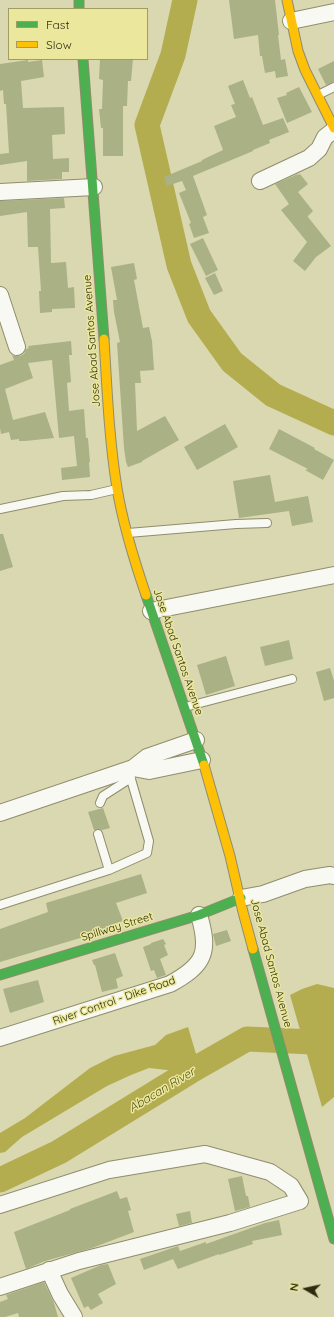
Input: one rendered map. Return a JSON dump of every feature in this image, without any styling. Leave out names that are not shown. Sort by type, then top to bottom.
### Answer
[{"type":"main road","points":[[287,0],[298,51],[305,70],[334,129]]},
{"type":"main road","name":"Jose Abad Santos Avenue","points":[[83,60],[94,187],[112,449],[117,489],[126,533],[202,760],[230,856],[242,905],[334,1239]]},
{"type":"main road","name":"Spillway Street","points":[[0,975],[199,915],[242,905]]},
{"type":"street","points":[[291,21],[334,12]]},
{"type":"street","points":[[260,181],[309,158],[319,149],[325,137],[334,129]]},
{"type":"street","points":[[0,192],[94,187]]},
{"type":"street","points":[[0,295],[17,346]]},
{"type":"street","points":[[151,611],[334,575]]},
{"type":"street","points":[[131,772],[147,757],[196,740]]},
{"type":"street","points":[[0,814],[131,772],[149,771],[202,760]]},
{"type":"street","points":[[242,905],[263,894],[305,879],[330,875],[334,876]]},
{"type":"street","name":"River Control - Dike Road","points":[[0,1038],[170,984],[185,976],[201,958],[205,945],[204,933],[199,915]]},
{"type":"street","points":[[0,1205],[109,1170],[205,1154],[270,1172],[291,1186],[300,1201],[230,1223],[50,1270],[0,1287]]},
{"type":"street","points":[[50,1270],[60,1294],[74,1317]]},
{"type":"lane","points":[[317,95],[334,87]]},
{"type":"lane","points":[[0,509],[63,496],[91,495],[117,489]]},
{"type":"lane","points":[[126,533],[267,523]]},
{"type":"lane","points":[[184,708],[292,679]]},
{"type":"lane","points":[[0,905],[109,870],[147,853],[149,841],[131,772],[103,796],[100,803]]},
{"type":"lane","points":[[98,834],[109,870]]},
{"type":"shaded area","points":[[317,984],[334,988],[334,1097],[322,1107],[290,995]]},
{"type":"shaded area","points":[[188,1027],[202,1074],[189,1077],[176,1071],[149,1068],[131,1075],[107,1086],[22,1137],[5,1152],[0,1153],[0,1133],[25,1118],[90,1068],[114,1056],[155,1045],[166,1035]]},
{"type":"building","points":[[229,0],[275,0],[281,60],[285,59],[288,76],[276,78],[275,71],[265,73],[262,56],[260,56],[258,35],[234,39]]},
{"type":"building","points":[[28,60],[28,62],[42,60],[44,77],[21,81],[23,108],[64,107],[65,134],[52,135],[53,159],[69,158],[69,172],[62,172],[62,179],[27,181],[27,161],[0,165],[0,154],[9,153],[6,104],[4,104],[3,90],[0,91],[0,64]]},
{"type":"building","points":[[100,60],[133,60],[131,81],[128,81],[127,106],[123,106],[123,156],[103,156],[103,128],[101,128],[99,109],[102,109],[103,80],[99,79]]},
{"type":"building","points":[[334,61],[334,82],[326,85],[318,69]]},
{"type":"building","points":[[243,80],[250,98],[252,97],[263,125],[283,118],[289,132],[269,140],[270,143],[253,151],[193,176],[207,215],[203,217],[209,233],[194,238],[189,224],[191,223],[179,193],[186,190],[182,181],[167,186],[164,177],[202,161],[223,150],[214,126],[236,117],[231,105],[235,104],[228,86]]},
{"type":"building","points":[[299,87],[312,112],[287,123],[277,98],[287,95],[286,93]]},
{"type":"building","points":[[300,174],[308,184],[298,192],[313,211],[308,217],[331,246],[316,257],[305,271],[293,261],[307,242],[281,210],[289,204],[275,184]]},
{"type":"building","points":[[64,198],[65,208],[50,209],[51,263],[66,262],[68,288],[74,287],[75,308],[52,309],[52,312],[40,313],[39,291],[41,291],[38,247],[28,247],[27,212],[0,216],[0,201]]},
{"type":"building","points":[[203,238],[218,270],[206,276],[190,244]]},
{"type":"building","points":[[134,263],[137,279],[134,280],[143,328],[149,327],[152,341],[154,370],[140,371],[141,383],[135,383],[137,431],[165,416],[179,440],[142,462],[128,467],[124,448],[117,343],[120,342],[113,300],[117,300],[111,267]]},
{"type":"building","points":[[215,273],[223,291],[214,295],[205,278]]},
{"type":"building","points":[[71,341],[72,355],[69,355],[71,382],[67,383],[69,411],[84,409],[86,438],[88,438],[90,477],[62,480],[61,468],[77,466],[74,436],[59,438],[52,360],[28,363],[33,378],[5,389],[13,420],[45,412],[54,438],[25,441],[19,441],[19,439],[11,440],[9,432],[1,434],[0,365],[14,360],[12,355],[20,356],[24,354],[26,349],[29,348],[28,346]]},
{"type":"building","points":[[225,424],[238,447],[197,470],[184,447]]},
{"type":"building","points":[[279,429],[334,460],[323,480],[305,470],[308,469],[269,449]]},
{"type":"building","points":[[270,475],[275,502],[308,496],[313,522],[292,526],[289,511],[239,518],[233,481]]},
{"type":"building","points":[[0,534],[3,534],[13,567],[0,571]]},
{"type":"building","points":[[289,640],[293,659],[265,666],[260,647]]},
{"type":"building","points":[[226,656],[235,686],[206,695],[197,665]]},
{"type":"building","points":[[330,668],[334,681],[334,698],[324,701],[316,672]]},
{"type":"building","points":[[103,808],[110,828],[94,830],[88,812]]},
{"type":"building","points":[[141,874],[147,893],[116,903],[123,921],[108,926],[107,930],[0,962],[0,929],[48,912],[46,903]]},
{"type":"building","points":[[227,930],[231,941],[216,946],[213,934]]},
{"type":"building","points":[[163,939],[166,944],[164,945],[168,955],[160,959],[166,975],[157,978],[154,970],[151,971],[143,947]]},
{"type":"building","points":[[115,953],[123,976],[116,979],[118,988],[102,992],[95,965],[92,960]]},
{"type":"building","points":[[38,980],[44,1002],[10,1013],[3,989]]},
{"type":"building","points":[[242,1176],[250,1207],[235,1211],[228,1179]]},
{"type":"building","points":[[117,1191],[120,1199],[127,1197],[131,1210],[128,1211],[134,1232],[92,1248],[45,1261],[26,1269],[14,1232]]},
{"type":"building","points":[[190,1211],[192,1223],[179,1226],[176,1214]]},
{"type":"building","points":[[279,1220],[282,1235],[252,1241],[253,1244],[219,1254],[178,1269],[173,1259],[144,1270],[140,1259],[178,1246],[180,1251],[206,1242],[206,1244],[265,1223]]},
{"type":"building","points":[[108,1264],[116,1284],[98,1294],[103,1303],[91,1310],[88,1306],[84,1308],[71,1278],[101,1265]]},
{"type":"building","points":[[44,1282],[54,1303],[58,1317],[19,1317],[18,1313],[0,1317],[0,1302],[8,1299],[6,1295]]},
{"type":"waterway","points":[[185,0],[173,55],[147,125],[179,265],[199,316],[232,362],[273,395],[334,423]]},
{"type":"waterway","name":"Abacan River","points":[[0,1180],[59,1152],[191,1071],[247,1039],[334,1043]]},
{"type":"traffic: fast","points":[[79,0],[79,8]]},
{"type":"traffic: fast","points":[[83,60],[104,339]]},
{"type":"traffic: fast","points":[[146,595],[204,765]]},
{"type":"traffic: fast","points":[[0,975],[199,915],[241,898]]},
{"type":"traffic: fast","points":[[253,949],[334,1239]]},
{"type":"traffic: slow","points":[[287,0],[298,51],[305,70],[334,128]]},
{"type":"traffic: slow","points":[[104,339],[107,395],[114,470],[122,515],[146,595]]},
{"type":"traffic: slow","points":[[204,765],[230,856],[253,949]]}]
